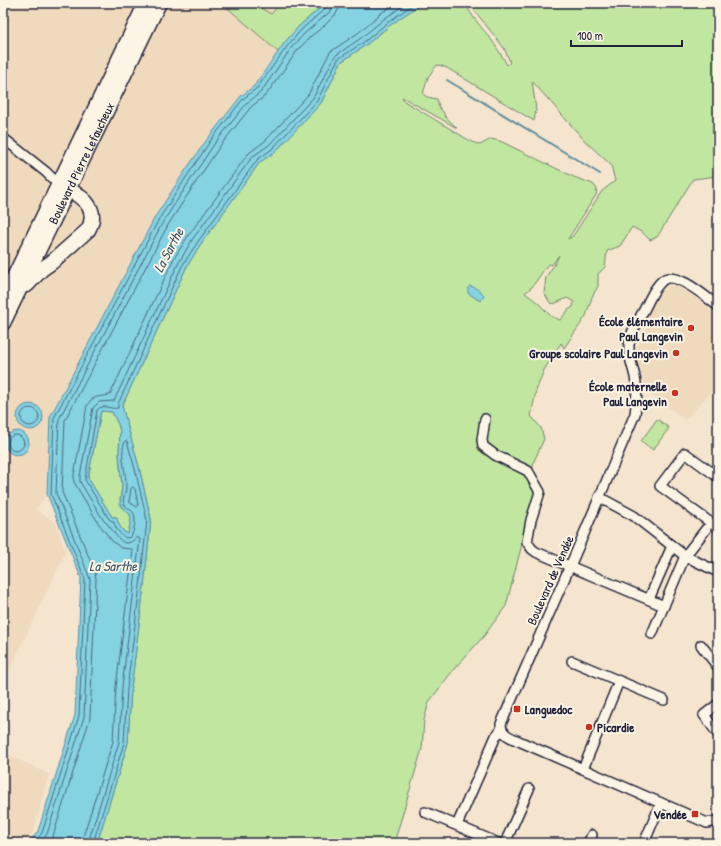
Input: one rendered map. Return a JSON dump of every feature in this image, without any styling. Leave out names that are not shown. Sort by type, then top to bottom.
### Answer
[{"type":"main road","name":"Boulevard Pierre Lefaucheux","points":[[64,187],[146,3]]},
{"type":"main road","name":"Boulevard Pierre Lefaucheux","points":[[3,323],[8,301],[64,187],[159,3]]},
{"type":"main road","points":[[8,301],[42,269],[84,234],[91,225],[92,214],[88,205],[64,187]]},
{"type":"street","points":[[3,138],[64,187]]},
{"type":"street","name":"Boulevard de Vendée","points":[[457,825],[496,736],[501,730],[501,724],[635,414],[638,398],[629,352],[632,332],[654,290],[662,280],[668,278],[682,280],[718,306]]},
{"type":"street","points":[[485,420],[482,440],[483,446],[488,451],[528,471],[540,492],[531,520],[528,542],[532,549],[664,606]]},
{"type":"street","points":[[718,477],[685,453],[660,486],[718,528]]},
{"type":"street","points":[[599,497],[634,516],[686,556],[718,572]]},
{"type":"street","points":[[652,634],[686,556],[706,529]]},
{"type":"street","points":[[649,599],[672,546]]},
{"type":"street","points":[[701,645],[718,667]]},
{"type":"street","points":[[572,661],[664,700]]},
{"type":"street","points":[[583,769],[619,681]]},
{"type":"street","points":[[717,729],[704,715],[718,704]]},
{"type":"street","points":[[501,730],[504,734],[521,742],[707,823],[718,821]]},
{"type":"street","points":[[504,843],[529,789]]},
{"type":"street","points":[[644,843],[661,803]]},
{"type":"street","points":[[425,812],[498,843]]},
{"type":"shaded area","points":[[3,3],[222,3],[278,52],[254,86],[241,96],[208,138],[155,217],[50,417],[47,494],[36,510],[56,522],[66,552],[3,684]]},
{"type":"shaded area","points":[[252,3],[281,3],[271,14]]},
{"type":"shaded area","name":"Groupe scolaire Paul Langevin","points":[[669,286],[678,286],[683,288],[718,315],[718,385],[685,420],[647,392],[634,354],[640,342],[638,339],[650,324],[646,316],[658,294]]},
{"type":"shaded area","points":[[3,752],[49,774],[34,830],[26,843],[3,843]]},
{"type":"green space","points":[[222,3],[252,3],[271,14],[281,3],[326,3],[300,25],[278,52]]},
{"type":"green space","points":[[422,3],[466,3],[473,17],[492,41],[507,65],[510,62],[504,48],[474,10],[472,3],[718,3],[718,176],[693,179],[657,237],[650,240],[643,233],[632,227],[620,246],[607,251],[605,267],[598,274],[598,286],[592,297],[586,316],[564,348],[561,343],[544,370],[536,391],[531,416],[541,428],[544,439],[534,461],[532,472],[539,485],[506,606],[484,636],[454,669],[429,702],[424,720],[422,749],[394,843],[97,843],[128,743],[131,688],[151,519],[139,467],[122,406],[186,268],[200,245],[260,162],[275,152],[321,103],[341,62],[366,45],[389,26]],"holes":[[[437,65],[447,68],[534,121],[536,110],[532,81],[585,141],[611,165],[615,181],[602,191],[573,236],[568,239],[596,195],[597,189],[593,184],[574,177],[500,141],[491,139],[480,145],[472,142],[404,101],[402,97],[457,128],[444,115],[439,107],[437,99],[427,97],[423,94],[428,77]],[[559,255],[546,277],[544,293],[551,304],[567,298],[574,302],[573,307],[568,310],[560,320],[551,316],[537,302],[525,293],[532,287],[548,264],[552,265]]]},
{"type":"green space","points":[[101,411],[112,412],[120,431],[119,454],[122,487],[120,500],[121,507],[130,514],[131,520],[128,534],[120,527],[116,517],[112,517],[88,478]]},
{"type":"green space","points":[[657,419],[669,428],[653,450],[641,441]]},
{"type":"water","name":"La Sarthe","points":[[326,3],[422,3],[341,62],[321,103],[275,152],[260,162],[200,245],[186,268],[122,406],[139,467],[151,519],[131,688],[128,743],[97,843],[29,843],[38,831],[75,715],[81,578],[47,494],[50,417],[155,217],[208,138],[241,96],[254,86],[285,42],[300,25]],"holes":[[[101,411],[112,412],[120,431],[119,454],[122,487],[120,504],[123,509],[130,514],[131,520],[128,534],[120,527],[117,517],[112,517],[88,478]]]},
{"type":"water","points":[[470,286],[483,294],[484,296],[480,301],[468,293],[468,288]]},
{"type":"water","points":[[30,404],[39,408],[43,417],[39,426],[30,430],[21,426],[17,417],[21,408]]},
{"type":"water","points":[[17,431],[26,434],[29,443],[26,452],[17,455],[8,452],[5,443],[8,434]]},
{"type":"waterway","points":[[447,80],[600,174]]},
{"type":"place","name":"École élémentaire Paul Langevin","points":[[691,328]]},
{"type":"place","name":"Groupe scolaire Paul Langevin","points":[[676,353]]},
{"type":"place","name":"École maternelle Paul Langevin","points":[[675,393]]},
{"type":"place","name":"Languedoc","points":[[517,709]]},
{"type":"place","name":"Picardie","points":[[589,727]]},
{"type":"place","name":"Vendée","points":[[695,814]]}]
